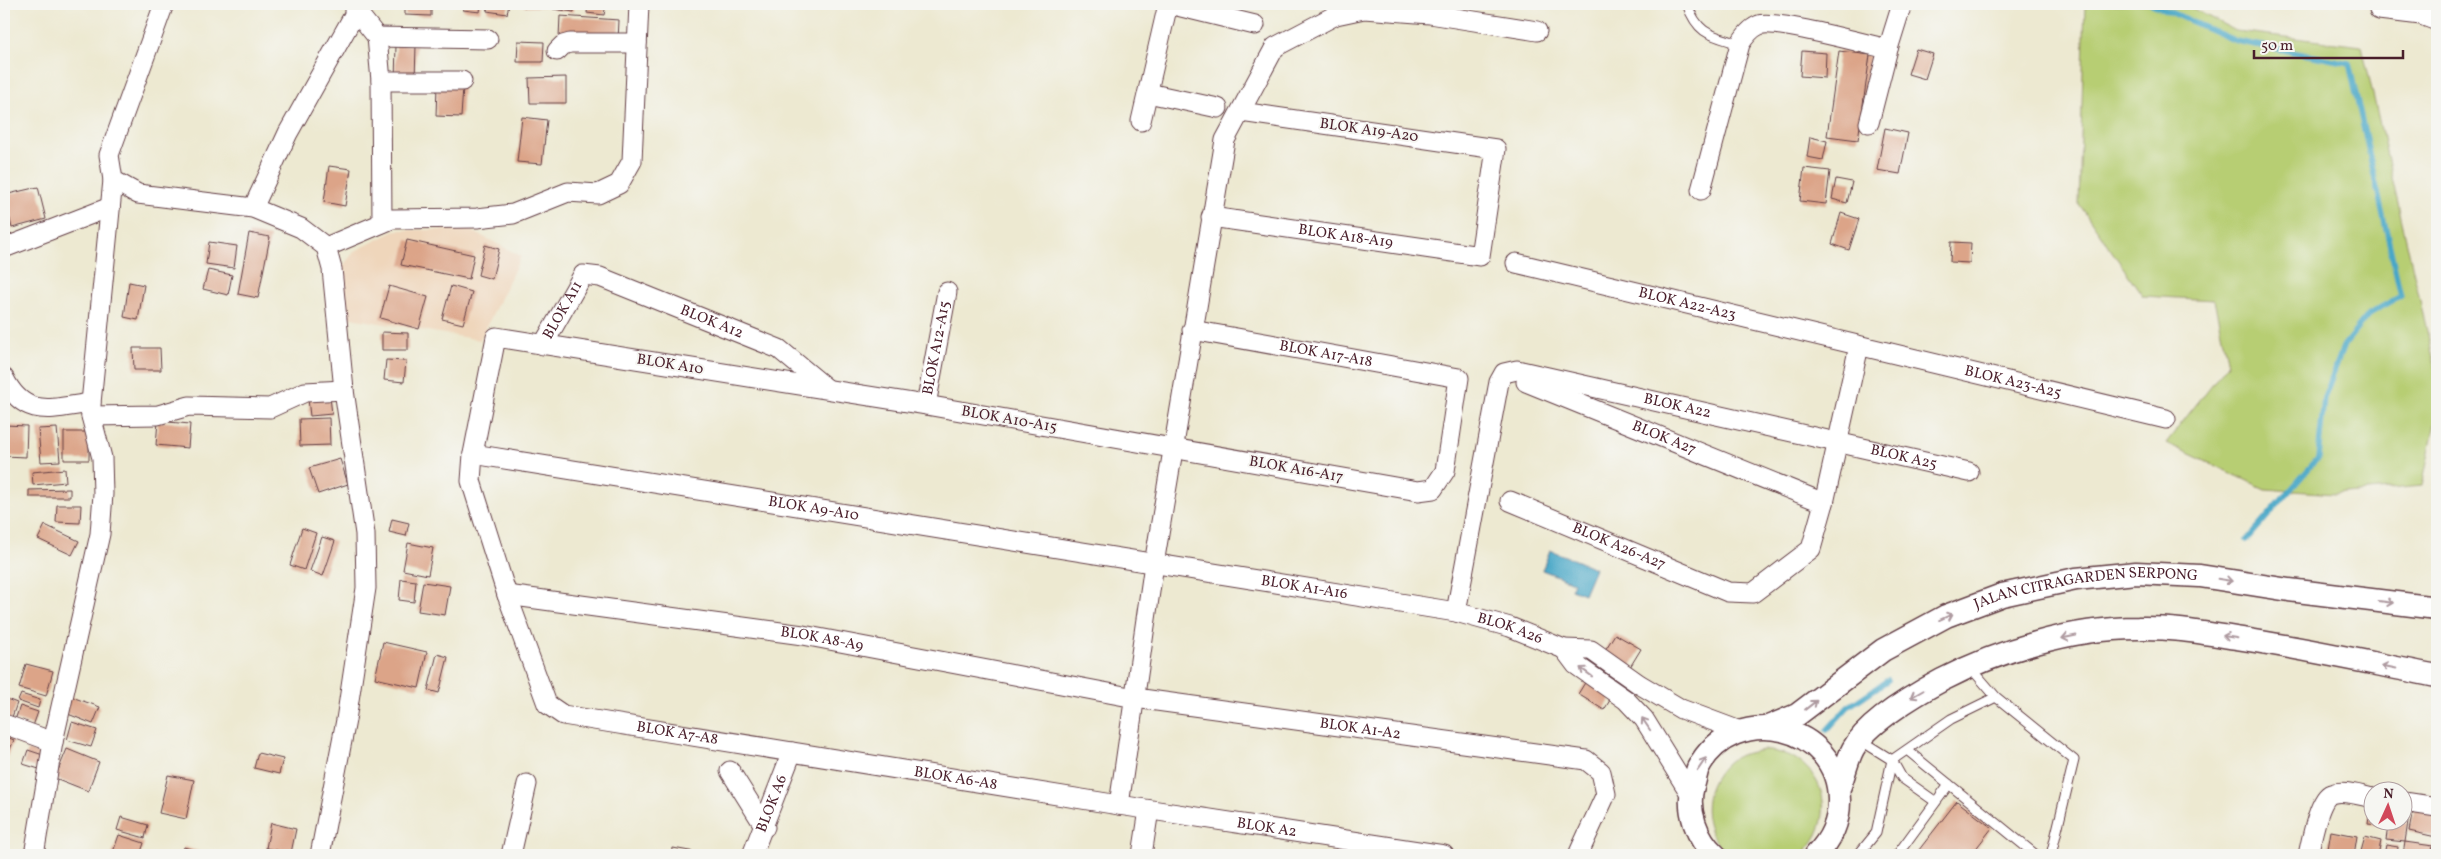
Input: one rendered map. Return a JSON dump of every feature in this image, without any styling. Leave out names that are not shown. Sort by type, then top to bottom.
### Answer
[{"type":"street","points":[[34,855],[53,742],[100,534],[103,494],[102,458],[91,409],[113,180],[109,156],[164,4]]},
{"type":"street","points":[[326,247],[392,218],[477,218],[513,214],[568,192],[598,194],[619,184],[632,161],[639,4]]},
{"type":"street","points":[[1141,121],[1168,4],[1233,11],[1255,24]]},
{"type":"street","points":[[1869,123],[1902,4]]},
{"type":"street","points":[[2379,4],[2379,10],[2421,15],[2437,21]]},
{"type":"street","points":[[1119,806],[1154,564],[1225,140],[1276,47],[1336,15],[1364,9],[1431,9],[1537,32]]},
{"type":"street","points":[[253,208],[288,133],[354,10],[377,37],[382,81],[380,182],[382,223]]},
{"type":"street","points":[[1701,190],[1740,44],[1750,30],[1761,24],[1812,31],[1888,49]]},
{"type":"street","points":[[377,37],[488,39]]},
{"type":"street","points":[[557,51],[563,45],[570,44],[637,43]]},
{"type":"street","points":[[382,81],[462,81]]},
{"type":"street","points":[[1148,93],[1218,108]]},
{"type":"street","name":"BLOK A19-A20","points":[[1241,112],[1496,149],[1480,256]]},
{"type":"street","points":[[113,180],[138,194],[253,208],[301,228],[326,247],[332,270],[344,390],[365,534],[366,588],[346,720],[320,855]]},
{"type":"street","points":[[4,248],[110,207]]},
{"type":"street","name":"BLOK A18-A19","points":[[1211,217],[1480,256]]},
{"type":"street","name":"BLOK A22-A23","points":[[1516,263],[1859,346]]},
{"type":"street","name":"BLOK A11","points":[[543,345],[583,276]]},
{"type":"street","name":"BLOK A12","points":[[583,276],[600,277],[779,349],[835,391]]},
{"type":"street","name":"BLOK A12-A15","points":[[926,405],[946,292]]},
{"type":"street","name":"BLOK A17-A18","points":[[1192,330],[1459,378],[1445,470],[1433,489],[1418,491]]},
{"type":"street","name":"BLOK A10","points":[[472,454],[496,338],[835,391]]},
{"type":"street","points":[[1824,503],[1859,346]]},
{"type":"street","name":"BLOK A23-A25","points":[[1859,346],[2166,419]]},
{"type":"street","points":[[1456,612],[1498,382],[1510,372]]},
{"type":"street","name":"BLOK A22","points":[[1510,372],[1837,442]]},
{"type":"street","name":"BLOK A27","points":[[1510,372],[1824,503]]},
{"type":"street","points":[[4,378],[12,394],[29,406],[43,409],[91,409],[158,415],[190,406],[270,408],[305,392],[344,390]]},
{"type":"street","name":"BLOK A10-A15","points":[[835,391],[926,405],[1173,450]]},
{"type":"street","name":"BLOK A25","points":[[1837,442],[1969,472]]},
{"type":"street","name":"BLOK A16-A17","points":[[1173,450],[1418,491]]},
{"type":"street","points":[[472,454],[471,481],[506,595]]},
{"type":"street","name":"BLOK A9-A10","points":[[472,454],[1154,564]]},
{"type":"street","name":"BLOK A26-A27","points":[[1510,500],[1728,592],[1753,593],[1811,549],[1824,503]]},
{"type":"street","name":"BLOK A1-A16","points":[[1154,564],[1456,612]]},
{"type":"street","name":"JALAN CITRAGARDEN SERPONG","points":[[1768,727],[1798,715],[1883,650],[1946,616],[2002,595],[2076,579],[2136,573],[2200,576],[2435,611]]},
{"type":"street","name":"BLOK A8-A9","points":[[506,595],[804,635],[1135,698]]},
{"type":"street","name":"BLOK A7-A8","points":[[506,595],[547,704],[563,715],[792,752]]},
{"type":"street","name":"BLOK A26","points":[[1456,612],[1510,627],[1564,649]]},
{"type":"street","points":[[1839,788],[1853,748],[1872,728],[1913,696],[1969,666],[2018,648],[2085,634],[2138,628],[2194,631],[2432,670]]},
{"type":"street","points":[[1564,649],[1591,650],[1639,684],[1681,709],[1740,731]]},
{"type":"street","points":[[1564,649],[1576,665],[1626,700],[1644,719],[1690,795]]},
{"type":"street","points":[[1626,700],[1639,684]]},
{"type":"street","name":"BLOK A1-A2","points":[[1135,698],[1586,760],[1601,772],[1606,794],[1578,855]]},
{"type":"street","points":[[4,724],[53,742]]},
{"type":"street","points":[[1690,855],[1693,823],[1690,795],[1698,768],[1716,746],[1740,731],[1768,727],[1793,732],[1814,745],[1831,764],[1839,788],[1839,816],[1828,842],[1816,855]]},
{"type":"street","name":"BLOK A6-A8","points":[[792,752],[1119,806]]},
{"type":"street","name":"BLOK A6","points":[[752,855],[792,752]]},
{"type":"street","points":[[730,771],[764,827]]},
{"type":"street","points":[[511,855],[527,784]]},
{"type":"street","points":[[2308,855],[2322,801],[2329,794],[2339,792],[2364,796]]},
{"type":"street","points":[[2414,804],[2437,807]]},
{"type":"street","name":"BLOK A2","points":[[1119,806],[1384,851],[1444,855]]},
{"type":"street","points":[[1142,855],[1150,810]]},
{"type":"street","points":[[1693,823],[1706,848],[1715,855]]},
{"type":"lane","points":[[1687,4],[1693,21],[1704,32],[1740,44]]},
{"type":"lane","points":[[1969,666],[1996,697],[2074,760],[2051,855]]},
{"type":"lane","points":[[1858,855],[1876,833],[1881,818],[1892,760],[1951,719],[1996,697]]},
{"type":"lane","points":[[1860,740],[1892,760],[1902,778],[1936,802]]},
{"type":"lane","points":[[1907,750],[2036,855]]},
{"type":"lane","points":[[1897,855],[1950,784]]},
{"type":"shaded area","points":[[397,230],[470,230],[521,256],[480,340],[345,317],[342,267],[355,251]]},
{"type":"green space","points":[[2085,4],[2184,4],[2236,31],[2362,46],[2437,375],[2437,413],[2422,486],[2335,494],[2265,489],[2166,443],[2228,364],[2214,300],[2143,296],[2079,204]]},
{"type":"green space","points":[[1763,750],[1782,753],[1796,759],[1810,772],[1818,783],[1822,795],[1822,821],[1811,845],[1801,855],[1729,855],[1719,846],[1712,835],[1706,810],[1707,797],[1718,773],[1735,757]]},
{"type":"water","points":[[1550,550],[1595,568],[1584,594],[1571,589],[1573,582],[1542,570]]},
{"type":"building","points":[[405,4],[431,4],[431,16],[405,15]]},
{"type":"building","points":[[464,4],[481,4],[480,12],[463,10]]},
{"type":"building","points":[[488,4],[509,4],[507,14],[487,11]]},
{"type":"building","points":[[524,4],[543,4],[543,7],[524,7]]},
{"type":"building","points":[[553,4],[574,4],[574,12],[553,9]]},
{"type":"building","points":[[588,4],[606,4],[604,15],[587,13]]},
{"type":"building","points":[[560,16],[619,20],[618,41],[559,37]]},
{"type":"building","points":[[518,41],[544,42],[543,62],[517,62]]},
{"type":"building","points":[[396,45],[416,45],[415,80],[395,80]]},
{"type":"building","points":[[1916,49],[1933,54],[1925,79],[1908,74]]},
{"type":"building","points":[[1802,51],[1826,53],[1825,78],[1800,76]]},
{"type":"building","points":[[1839,51],[1870,55],[1858,140],[1827,136]]},
{"type":"building","points":[[566,77],[566,103],[530,103],[529,78]]},
{"type":"building","points":[[437,85],[463,87],[461,117],[436,116]]},
{"type":"building","points":[[522,117],[547,120],[542,164],[517,162]]},
{"type":"building","points":[[1885,128],[1908,133],[1900,174],[1877,170]]},
{"type":"building","points":[[1810,137],[1827,141],[1823,160],[1807,157]]},
{"type":"building","points":[[329,166],[351,169],[345,206],[324,202]]},
{"type":"building","points":[[1804,168],[1830,171],[1826,204],[1800,201]]},
{"type":"building","points":[[1836,179],[1852,182],[1847,203],[1832,199]]},
{"type":"building","points":[[38,187],[46,219],[12,228],[4,195]]},
{"type":"building","points":[[1841,213],[1859,219],[1849,250],[1832,244]]},
{"type":"building","points":[[249,233],[270,237],[258,298],[238,294]]},
{"type":"building","points":[[407,240],[474,255],[469,279],[401,265]]},
{"type":"building","points":[[209,242],[237,246],[234,268],[206,264]]},
{"type":"building","points":[[1951,242],[1971,243],[1970,263],[1950,262]]},
{"type":"building","points":[[485,245],[499,249],[492,279],[478,275]]},
{"type":"building","points":[[208,270],[232,275],[228,295],[203,289]]},
{"type":"building","points":[[129,282],[144,285],[138,320],[124,317]]},
{"type":"building","points":[[389,286],[428,297],[419,329],[380,318]]},
{"type":"building","points":[[451,286],[472,292],[463,324],[442,319]]},
{"type":"building","points":[[382,332],[408,333],[408,350],[382,350]]},
{"type":"building","points":[[133,348],[160,348],[161,370],[134,370]]},
{"type":"building","points":[[386,360],[406,361],[404,382],[384,380]]},
{"type":"building","points":[[330,397],[332,414],[310,416],[308,399]]},
{"type":"building","points":[[329,418],[330,445],[300,446],[299,419]]},
{"type":"building","points":[[158,421],[190,424],[188,448],[156,445]]},
{"type":"building","points":[[5,425],[27,426],[26,457],[4,456]]},
{"type":"building","points":[[57,428],[60,461],[41,462],[38,429]]},
{"type":"building","points":[[64,432],[89,432],[89,460],[64,460]]},
{"type":"building","points":[[340,459],[348,484],[318,494],[309,468]]},
{"type":"building","points":[[65,469],[66,482],[33,485],[32,472]]},
{"type":"building","points":[[70,489],[70,497],[29,497],[29,490]]},
{"type":"building","points":[[57,505],[81,505],[80,523],[56,522]]},
{"type":"building","points":[[392,519],[409,523],[406,536],[389,532]]},
{"type":"building","points":[[45,525],[79,541],[72,555],[38,539]]},
{"type":"building","points":[[302,528],[316,533],[304,570],[290,565]]},
{"type":"building","points":[[322,537],[335,541],[323,576],[310,571]]},
{"type":"building","points":[[408,543],[433,548],[428,575],[403,570]]},
{"type":"building","points":[[401,579],[416,581],[414,602],[399,600]]},
{"type":"building","points":[[423,582],[450,586],[445,615],[418,611]]},
{"type":"building","points":[[1615,634],[1641,649],[1604,710],[1578,694]]},
{"type":"building","points":[[383,642],[427,652],[419,688],[375,678]]},
{"type":"building","points":[[437,654],[448,657],[439,693],[428,690]]},
{"type":"building","points":[[26,664],[53,671],[46,696],[19,688]]},
{"type":"building","points":[[21,694],[40,700],[38,708],[18,701]]},
{"type":"building","points":[[69,696],[100,707],[93,724],[63,712]]},
{"type":"building","points":[[4,698],[17,703],[11,720],[4,717]]},
{"type":"building","points":[[20,706],[38,712],[33,726],[15,720]]},
{"type":"building","points":[[72,722],[97,730],[91,747],[67,740]]},
{"type":"building","points":[[4,736],[14,740],[4,763]]},
{"type":"building","points":[[67,749],[99,762],[88,791],[55,778]]},
{"type":"building","points":[[28,750],[43,755],[39,769],[23,764]]},
{"type":"building","points":[[258,753],[283,759],[279,774],[254,768]]},
{"type":"building","points":[[168,775],[194,780],[186,819],[159,813]]},
{"type":"building","points":[[1957,801],[1992,828],[1971,855],[1915,855]]},
{"type":"building","points":[[2414,805],[2437,810],[2436,837],[2414,832]]},
{"type":"building","points":[[121,817],[148,825],[145,838],[117,830]]},
{"type":"building","points":[[271,823],[296,829],[291,853],[266,848]]},
{"type":"building","points":[[2331,831],[2357,836],[2354,855],[2327,855]]},
{"type":"building","points":[[2387,832],[2406,832],[2405,842],[2386,840]]},
{"type":"building","points":[[119,835],[144,843],[140,855],[112,855]]},
{"type":"building","points":[[2365,837],[2381,841],[2378,855],[2360,855]]},
{"type":"building","points":[[2405,842],[2433,846],[2431,855],[2403,855]]},
{"type":"building","points":[[2386,845],[2398,847],[2397,855],[2384,855]]},
{"type":"building","points":[[184,847],[203,853],[202,855],[182,855]]},
{"type":"building","points":[[673,848],[706,854],[706,855],[672,855]]},
{"type":"waterway","points":[[2152,4],[2236,41],[2349,63],[2401,296],[2369,314],[2344,345],[2324,398],[2318,458],[2247,540]]},
{"type":"waterway","points":[[1827,730],[1848,707],[1888,680]]}]
